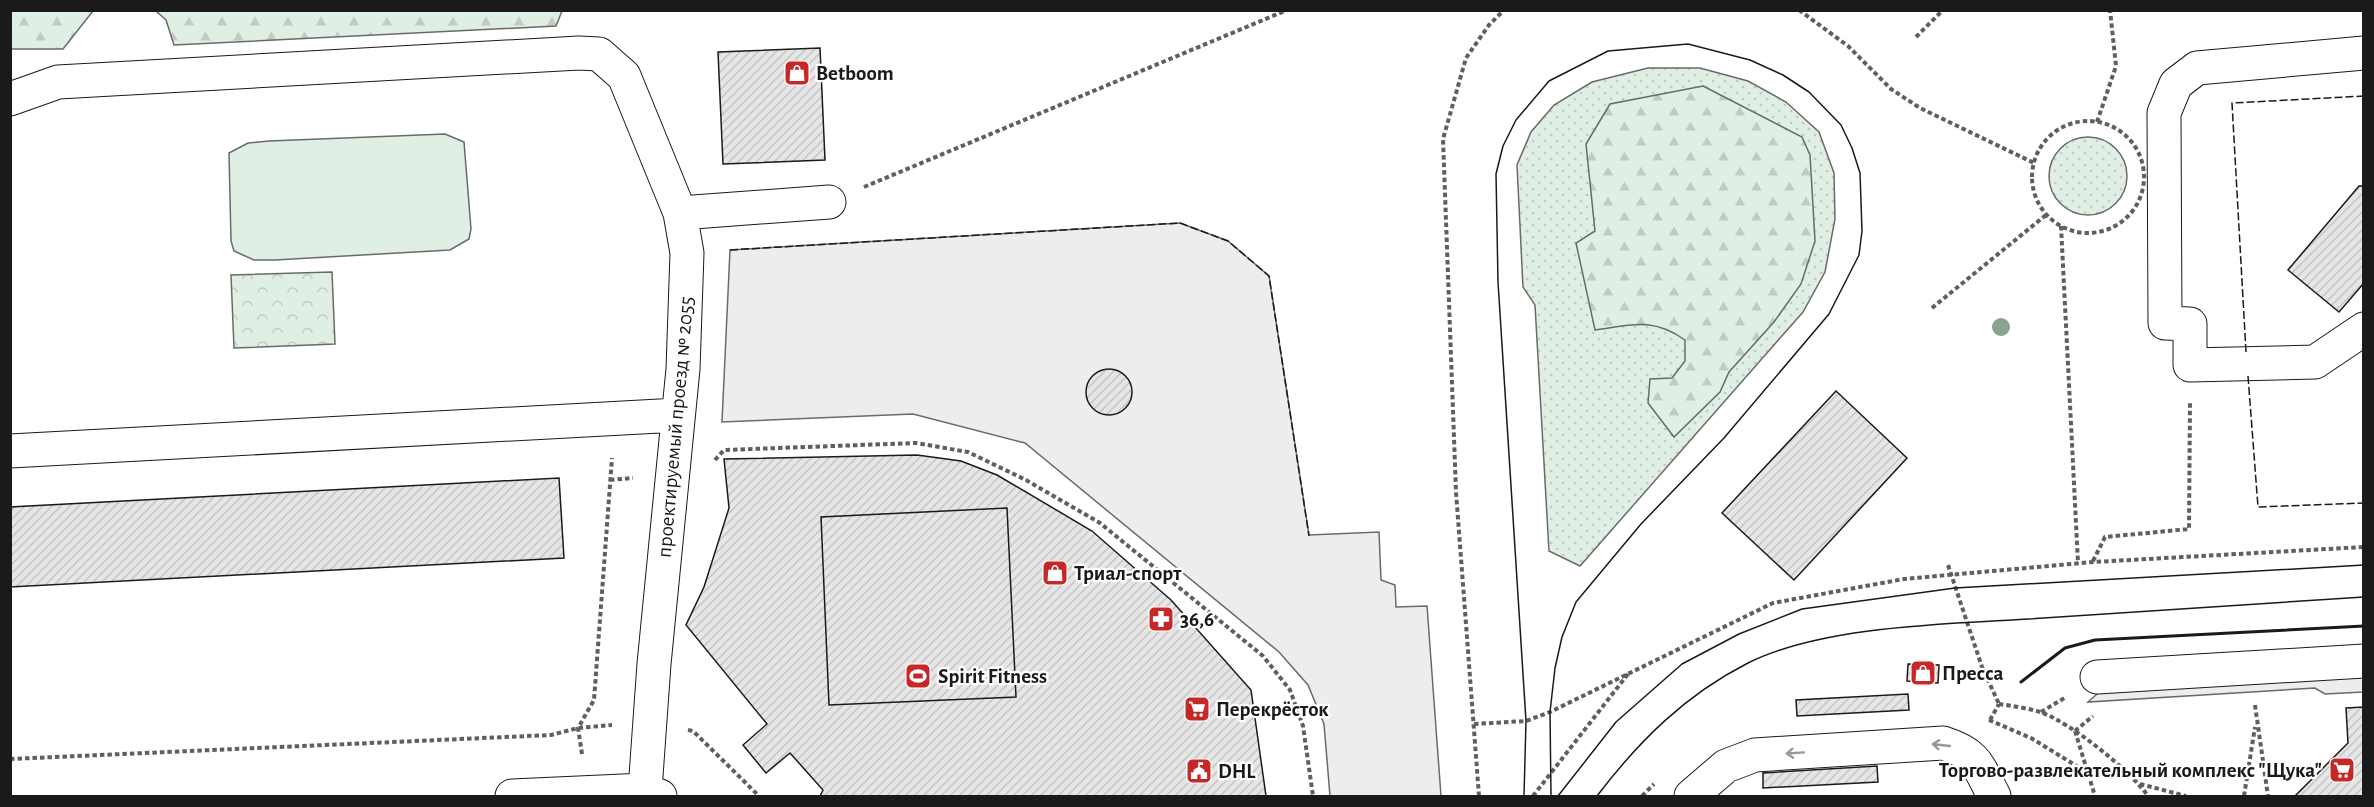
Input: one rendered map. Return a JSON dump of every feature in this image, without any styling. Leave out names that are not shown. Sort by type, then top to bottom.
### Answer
[{"type":"street","points":[[2364,53],[2197,68],[2176,84],[2164,113],[2164,124],[2165,323],[2190,324],[2190,365],[2315,362],[2364,329]]},
{"type":"street","name":"проектируемый проезд № 2055","points":[[10,99],[58,82],[599,54],[624,76],[680,213],[687,253],[684,369],[654,664],[652,793]]},
{"type":"street","points":[[680,213],[829,202]]},
{"type":"street","points":[[10,451],[678,415]]},
{"type":"street","points":[[2097,677],[2364,661]]},
{"type":"street","points":[[1691,796],[1726,766],[1755,755],[1942,743],[1964,750],[1977,762],[1994,796]]},
{"type":"street","points":[[512,796],[587,791],[652,793]]},
{"type":"path","points":[[829,202],[1287,10]]},
{"type":"path","points":[[1479,796],[1456,492],[1443,139],[1466,58],[1489,25],[1504,10]]},
{"type":"path","points":[[1799,10],[1848,46],[1891,89],[1920,108],[2034,163]]},
{"type":"path","points":[[1916,37],[1943,10]]},
{"type":"path","points":[[2097,122],[2116,66],[2110,10]]},
{"type":"path","points":[[2080,121],[2097,122],[2114,127],[2128,137],[2138,152],[2144,169],[2143,187],[2138,203],[2126,218],[2112,227],[2095,232],[2077,232],[2061,226],[2046,215],[2036,199],[2032,181],[2034,163],[2040,147],[2051,134],[2080,121]]},
{"type":"path","points":[[1932,308],[2046,215]]},
{"type":"path","points":[[2061,226],[2078,563]]},
{"type":"path","points":[[2093,562],[2105,537],[2189,529],[2191,395]]},
{"type":"path","points":[[587,791],[578,728],[594,700],[614,419]]},
{"type":"path","points":[[713,465],[715,458],[724,450],[916,443],[968,452],[1026,480],[1100,523],[1263,656],[1290,690],[1303,726],[1313,796]]},
{"type":"path","points":[[1474,724],[1526,721],[1773,603],[1904,579],[2078,563],[2364,547]]},
{"type":"path","points":[[1948,565],[1982,667],[1999,704]]},
{"type":"path","points":[[1533,796],[1629,673]]},
{"type":"path","points":[[2254,703],[2268,796]]},
{"type":"path","points":[[1990,720],[1999,704]]},
{"type":"path","points":[[1999,704],[2041,712],[2075,730],[2139,784],[2148,796]]},
{"type":"path","points":[[10,759],[551,735],[578,728],[652,722],[693,731],[759,796]]},
{"type":"path","points":[[2244,796],[2256,723]]},
{"type":"path","points":[[2075,730],[2096,796]]},
{"type":"path","points":[[2045,776],[2088,773]]},
{"type":"path","points":[[2139,784],[2186,796]]},
{"type":"green space","points":[[11,10],[93,11],[63,49],[11,49]]},
{"type":"green space","points":[[156,11],[562,11],[556,26],[174,45],[166,20]]},
{"type":"green space","points":[[1648,68],[1700,68],[1748,81],[1786,102],[1819,132],[1834,173],[1835,219],[1825,272],[1803,312],[1580,566],[1549,551],[1535,305],[1523,287],[1517,165],[1531,132],[1554,105],[1592,82]]},
{"type":"green space","points":[[1703,86],[1802,137],[1810,155],[1815,241],[1801,284],[1774,322],[1729,372],[1720,392],[1674,437],[1648,403],[1650,379],[1672,378],[1685,361],[1685,340],[1652,325],[1642,324],[1595,330],[1576,243],[1595,231],[1586,144],[1610,104]]},
{"type":"green space","points":[[445,134],[464,142],[471,229],[469,239],[450,250],[275,260],[254,260],[234,251],[231,241],[229,153],[248,143],[269,141]]},
{"type":"green space","points":[[2088,137],[2103,140],[2116,148],[2124,161],[2127,176],[2124,191],[2116,204],[2103,212],[2088,215],[2073,212],[2060,204],[2052,191],[2049,176],[2052,161],[2060,148],[2073,140]]},
{"type":"green space","points":[[332,272],[335,344],[234,348],[231,275]]},
{"type":"shaded area","points":[[1180,223],[1228,241],[1269,276],[1309,535],[1379,532],[1381,580],[1395,585],[1396,607],[1427,606],[1441,796],[1330,796],[1324,724],[1308,685],[1279,652],[1025,443],[913,414],[722,422],[730,250]]},
{"type":"shaded area","points":[[2363,671],[2363,692],[2325,694],[2315,688],[2088,702],[2106,686]]},
{"type":"building","points":[[820,48],[825,160],[723,164],[718,52]]},
{"type":"building","points":[[2359,186],[2364,186],[2364,283],[2339,312],[2288,270]]},
{"type":"building","points":[[1109,369],[1125,376],[1132,392],[1125,408],[1109,415],[1093,408],[1086,392],[1093,376]]},
{"type":"building","points":[[1836,391],[1907,458],[1794,580],[1722,513]]},
{"type":"building","points":[[917,455],[961,461],[997,475],[1092,531],[1171,600],[1251,690],[1266,796],[820,796],[823,790],[790,753],[766,773],[743,745],[767,724],[686,625],[704,587],[729,508],[724,459]]},
{"type":"building","points":[[559,478],[564,558],[10,587],[10,507]]},
{"type":"building","points":[[1007,508],[1016,697],[829,705],[821,517]]},
{"type":"building","name":"Пресса","points":[[1908,664],[1939,665],[1938,683],[1907,681]]},
{"type":"building","points":[[1908,694],[1909,710],[1797,716],[1796,700]]},
{"type":"building","name":"Торгово-развлекательный комплекс \"Щука\"","points":[[2364,707],[2364,796],[2295,796],[2348,743],[2346,708]]},
{"type":"building","points":[[1877,766],[1878,782],[1763,788],[1763,773]]},
{"type":"tram line","points":[[1524,796],[1526,721],[1498,282],[1496,174],[1503,146],[1516,120],[1549,81],[1608,51],[1688,44],[1750,60],[1783,75],[1809,92],[1841,125],[1860,173],[1862,231],[1859,255],[1829,314],[1724,438],[1641,524],[1576,602],[1562,637],[1555,668],[1550,712],[1551,796]]},
{"type":"tram line","points":[[1558,796],[1616,722],[1682,664],[1739,634],[1802,609],[1955,588],[2364,565]]},
{"type":"tram line","points":[[1597,796],[1647,738],[1704,690],[1748,663],[1811,641],[1923,625],[2364,597]]},
{"type":"fence","points":[[2246,352],[2232,103],[2364,96]]},
{"type":"fence","points":[[730,250],[1180,223],[1228,241],[1269,276],[1309,536]]},
{"type":"fence","points":[[2248,376],[2258,507],[2364,503]]},
{"type":"wall","points":[[2021,682],[2065,648],[2095,640],[2364,626]]},
{"type":"place","name":"Betboom","points":[[797,73]]},
{"type":"place","name":"Триал-спорт","points":[[1055,573]]},
{"type":"place","name":"36,6","points":[[1161,619]]},
{"type":"place","name":"Пресса","points":[[1923,673]]},
{"type":"place","name":"Spirit Fitness","points":[[918,676]]},
{"type":"place","name":"Перекрёсток","points":[[1197,709]]},
{"type":"place","name":"Торгово-развлекательный комплекс \"Щука\"","points":[[2342,770]]},
{"type":"place","name":"DHL","points":[[1199,771]]}]
